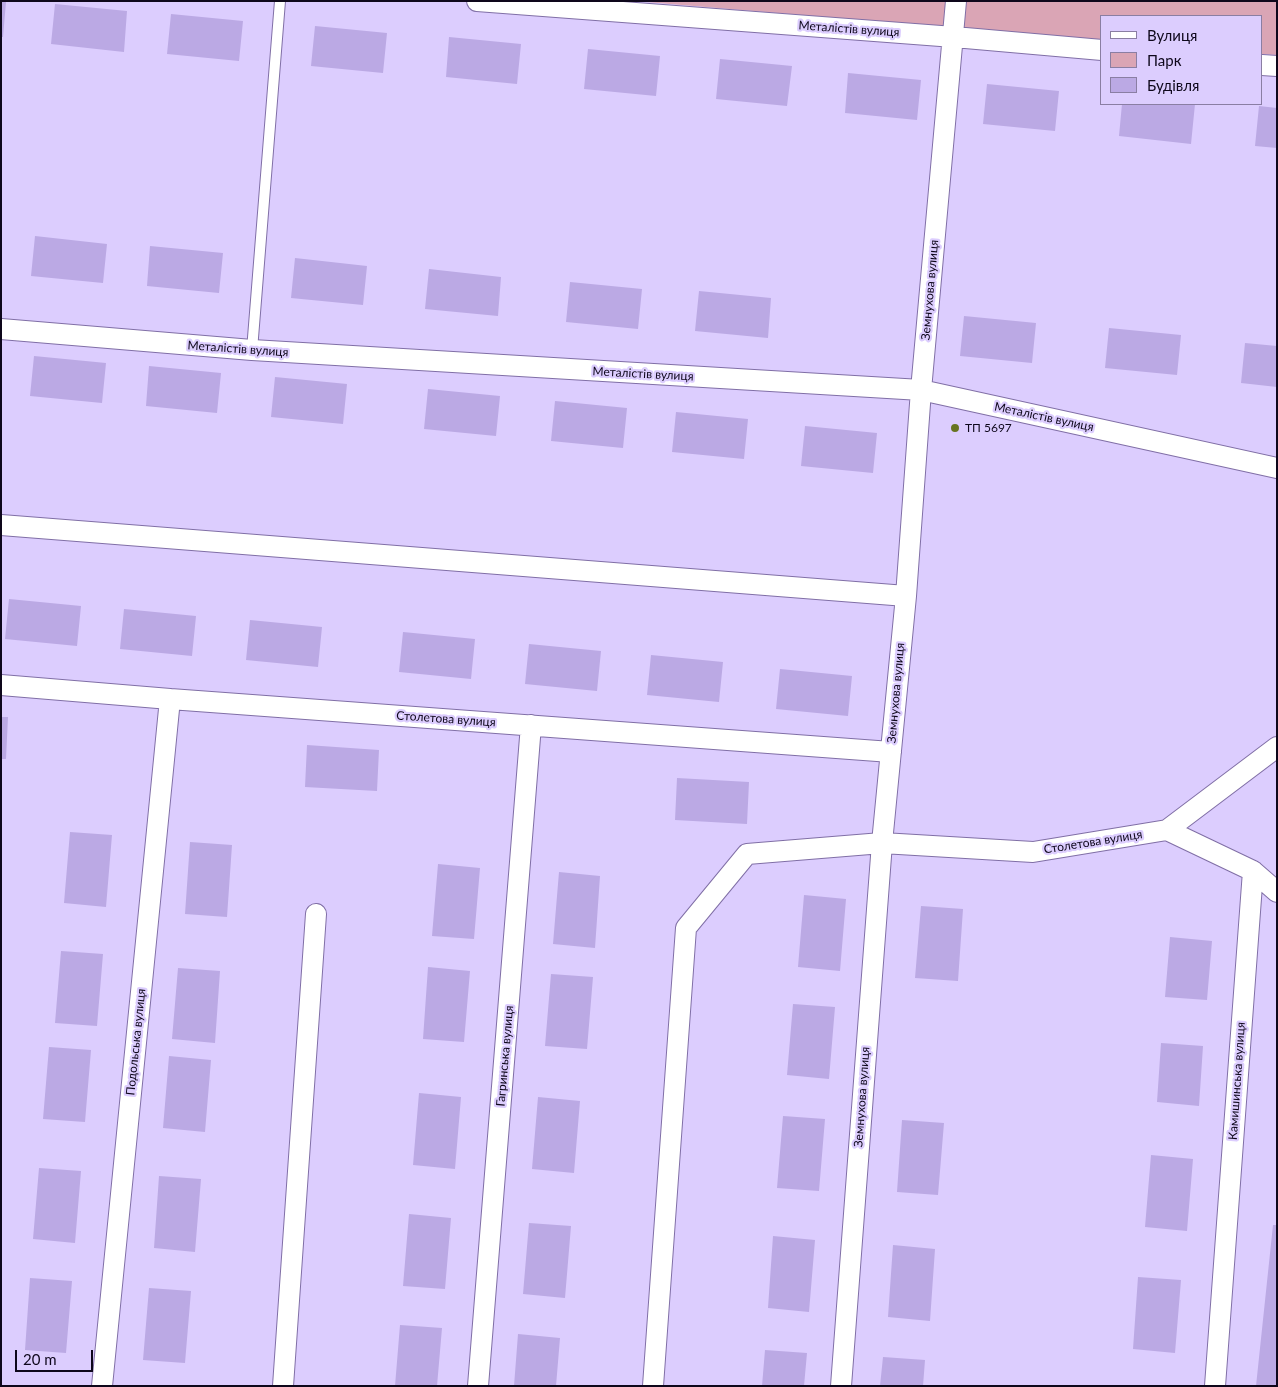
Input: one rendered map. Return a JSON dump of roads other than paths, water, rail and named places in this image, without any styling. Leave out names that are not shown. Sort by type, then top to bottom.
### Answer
[{"type":"street","name":"Металістів вулиця","points":[[477,1],[1100,50]]},
{"type":"street","name":"Земнухова вулиця","points":[[841,1386],[882,843],[906,596],[921,390],[956,1]]},
{"type":"street","points":[[1263,65],[1277,66]]},
{"type":"street","name":"Металістів вулиця","points":[[1,329],[252,350],[921,390],[1277,468]]},
{"type":"street","points":[[1,525],[906,596]]},
{"type":"street","name":"Столетова вулиця","points":[[1,685],[891,752]]},
{"type":"street","name":"Подольська вулиця","points":[[102,1386],[170,699]]},
{"type":"street","name":"Гагринська вулиця","points":[[478,1386],[531,725]]},
{"type":"street","name":"Столетова вулиця","points":[[653,1386],[686,928],[747,854],[882,843],[1033,852],[1167,830],[1277,747]]},
{"type":"street","points":[[1167,830],[1253,870],[1277,892]]},
{"type":"street","name":"Камишинська вулиця","points":[[1215,1386],[1253,870]]},
{"type":"street","points":[[283,1386],[316,914]]},
{"type":"lane","points":[[252,350],[280,1]]},
{"type":"place","name":"ТП 5697","points":[[955,428]]}]
